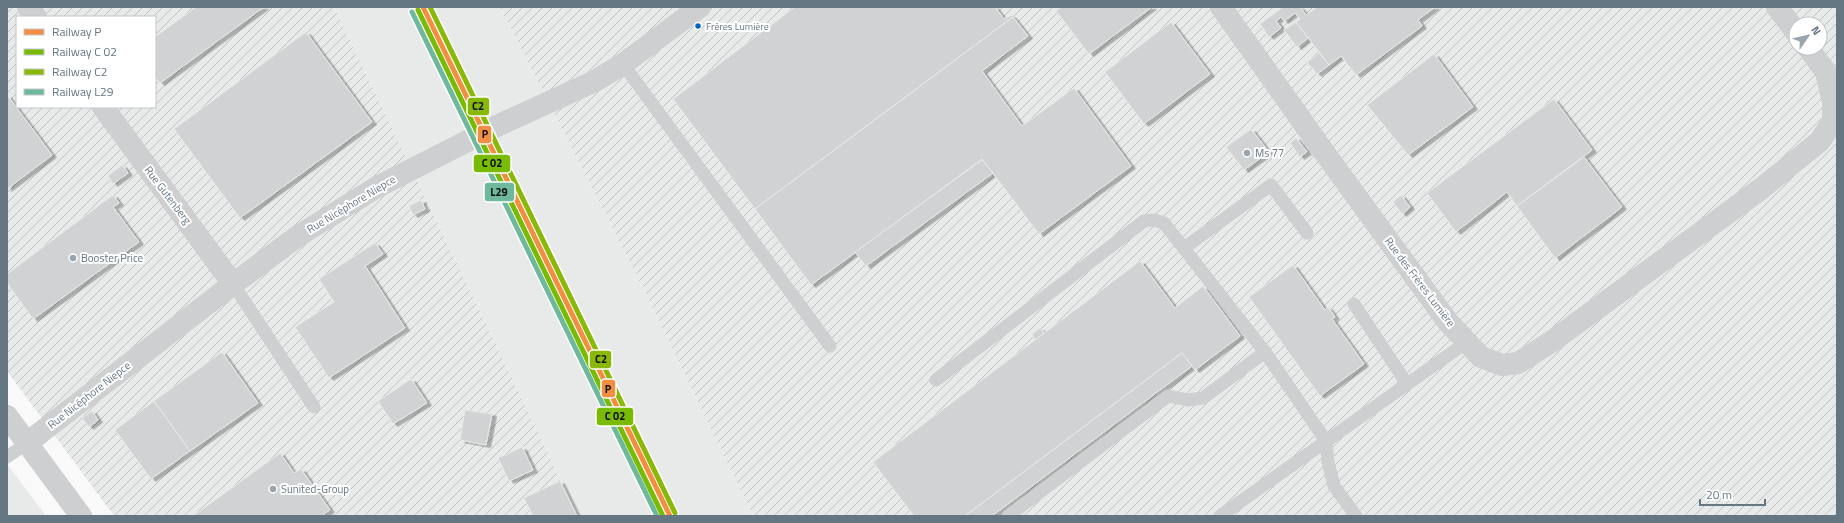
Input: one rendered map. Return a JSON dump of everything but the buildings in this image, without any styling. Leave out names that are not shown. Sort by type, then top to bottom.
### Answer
[{"type":"street","points":[[28,7],[35,16]]},
{"type":"street","name":"Rue Nicéphore Niepce","points":[[27,443],[233,284],[298,236],[377,187],[501,124],[595,81],[623,64],[700,7]]},
{"type":"street","name":"Rue des Frères Lumière","points":[[1221,7],[1448,322],[1481,357],[1502,365],[1518,363],[1551,342],[1762,188],[1820,141],[1833,121],[1833,102],[1826,72],[1814,56]]},
{"type":"street","points":[[1777,7],[1788,21]]},
{"type":"street","name":"Rue Gutenberg","points":[[104,108],[233,284]]},
{"type":"street","points":[[7,416],[81,516]]},
{"type":"lane","points":[[623,64],[830,346]]},
{"type":"lane","points":[[1184,248],[1271,185],[1307,233]]},
{"type":"lane","points":[[936,380],[1144,221],[1154,220],[1164,223],[1265,352],[1326,441],[1328,462],[1334,486],[1356,516]]},
{"type":"lane","points":[[233,284],[314,407]]},
{"type":"lane","points":[[1354,304],[1406,384]]},
{"type":"lane","points":[[1220,516],[1467,342]]},
{"type":"lane","points":[[1008,516],[1168,396],[1188,400],[1203,398],[1265,352]]},
{"type":"lane","points":[[7,457],[27,443]]},
{"type":"shaded area","points":[[7,7],[334,7],[578,516],[114,516],[7,371]]},
{"type":"shaded area","points":[[334,7],[500,7],[643,288],[753,516],[578,516]]},
{"type":"shaded area","points":[[500,7],[1837,7],[1837,516],[753,516],[643,288]]},
{"type":"shaded area","points":[[7,464],[46,516],[7,516]]},
{"type":"rail line","name":"P","points":[[423,7],[670,516]]},
{"type":"rail line","name":"C2","points":[[430,7],[675,513]]},
{"type":"rail line","name":"L29","points":[[412,12],[657,516]]},
{"type":"transit line","points":[[418,10],[663,516]]},
{"type":"place","name":"Frères Lumière","points":[[698,26]]},
{"type":"place","name":"Ms 77","points":[[1247,153]]},
{"type":"place","name":"Booster Price","points":[[73,258]]},
{"type":"place","name":"Sunited-Group","points":[[273,489]]}]
